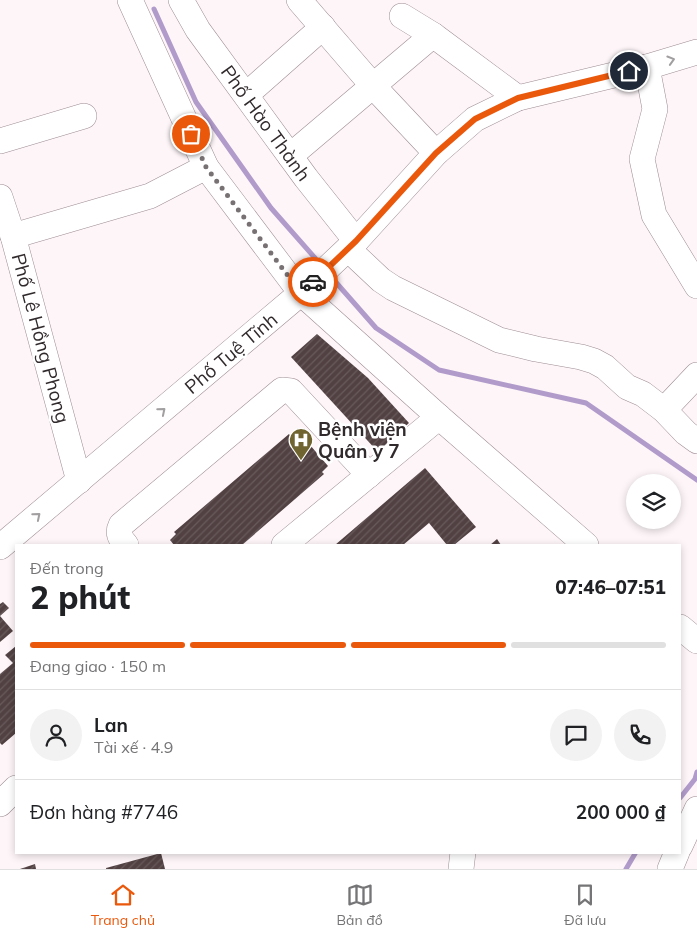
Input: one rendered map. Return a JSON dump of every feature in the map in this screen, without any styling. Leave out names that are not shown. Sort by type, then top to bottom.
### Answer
[{"type":"street","points":[[130,0],[206,167],[301,293],[440,418],[585,544]]},
{"type":"street","name":"Phố Hào Thành","points":[[181,0],[198,30],[374,274],[393,288],[499,340],[536,349],[581,356],[594,361],[605,367],[626,387],[642,394],[664,410],[686,433],[697,441]]},
{"type":"street","points":[[299,0],[436,153]]},
{"type":"street","points":[[402,16],[433,35],[518,98]]},
{"type":"street","points":[[246,95],[323,27]]},
{"type":"street","points":[[290,156],[433,35]]},
{"type":"street","name":"Phố Tuệ Tĩnh","points":[[7,548],[79,481],[301,293],[352,245],[436,153],[475,119],[518,98],[647,67],[697,52]]},
{"type":"street","points":[[647,67],[655,108],[642,159],[654,215],[697,286]]},
{"type":"street","points":[[0,141],[84,116]]},
{"type":"street","points":[[13,236],[150,196],[206,167]]},
{"type":"street","name":"Phố Lê Hồng Phong","points":[[0,197],[13,236],[79,481]]},
{"type":"street","points":[[664,410],[697,374]]},
{"type":"street","points":[[125,544],[119,535],[121,525],[282,390],[291,390],[369,475]]},
{"type":"street","points":[[285,544],[440,418]]},
{"type":"street","points":[[681,628],[697,641]]},
{"type":"street","points":[[0,804],[15,789]]},
{"type":"street","points":[[681,844],[697,809]]},
{"type":"street","points":[[460,869],[463,854]]},
{"type":"street","points":[[670,869],[676,854]]},
{"type":"building","points":[[317,334],[368,378],[409,423],[378,452],[291,357]]},
{"type":"building","points":[[298,431],[328,466],[322,472],[324,474],[243,544],[173,544],[170,540],[176,534],[174,532],[289,434],[291,437]]},
{"type":"building","points":[[425,468],[476,527],[455,544],[446,544],[429,523],[404,544],[336,544]]},
{"type":"building","points":[[497,539],[500,544],[491,544]]},
{"type":"building","points":[[3,602],[9,608],[0,616],[0,604]]},
{"type":"building","points":[[0,616],[13,631],[0,642]]},
{"type":"building","points":[[15,647],[15,734],[2,745],[0,743],[0,674],[13,663],[5,655]]},
{"type":"building","points":[[161,854],[165,869],[106,869]]},
{"type":"building","points":[[35,864],[36,869],[20,869]]},
{"type":"waterway","points":[[154,9],[196,102],[271,208],[315,258]]},
{"type":"waterway","points":[[333,279],[376,328],[439,370],[586,403],[697,480]]},
{"type":"waterway","points":[[681,797],[695,779],[697,772]]},
{"type":"waterway","points":[[626,869],[635,854]]},
{"type":"way so far","points":[[191,134],[206,167],[301,293],[313,282]]},
{"type":"place","name":"Bệnh viện Quân y 7","points":[[301,461]]},
{"type":"route","points":[[313,282],[356,241],[436,153],[475,119],[518,98],[629,71]]}]
